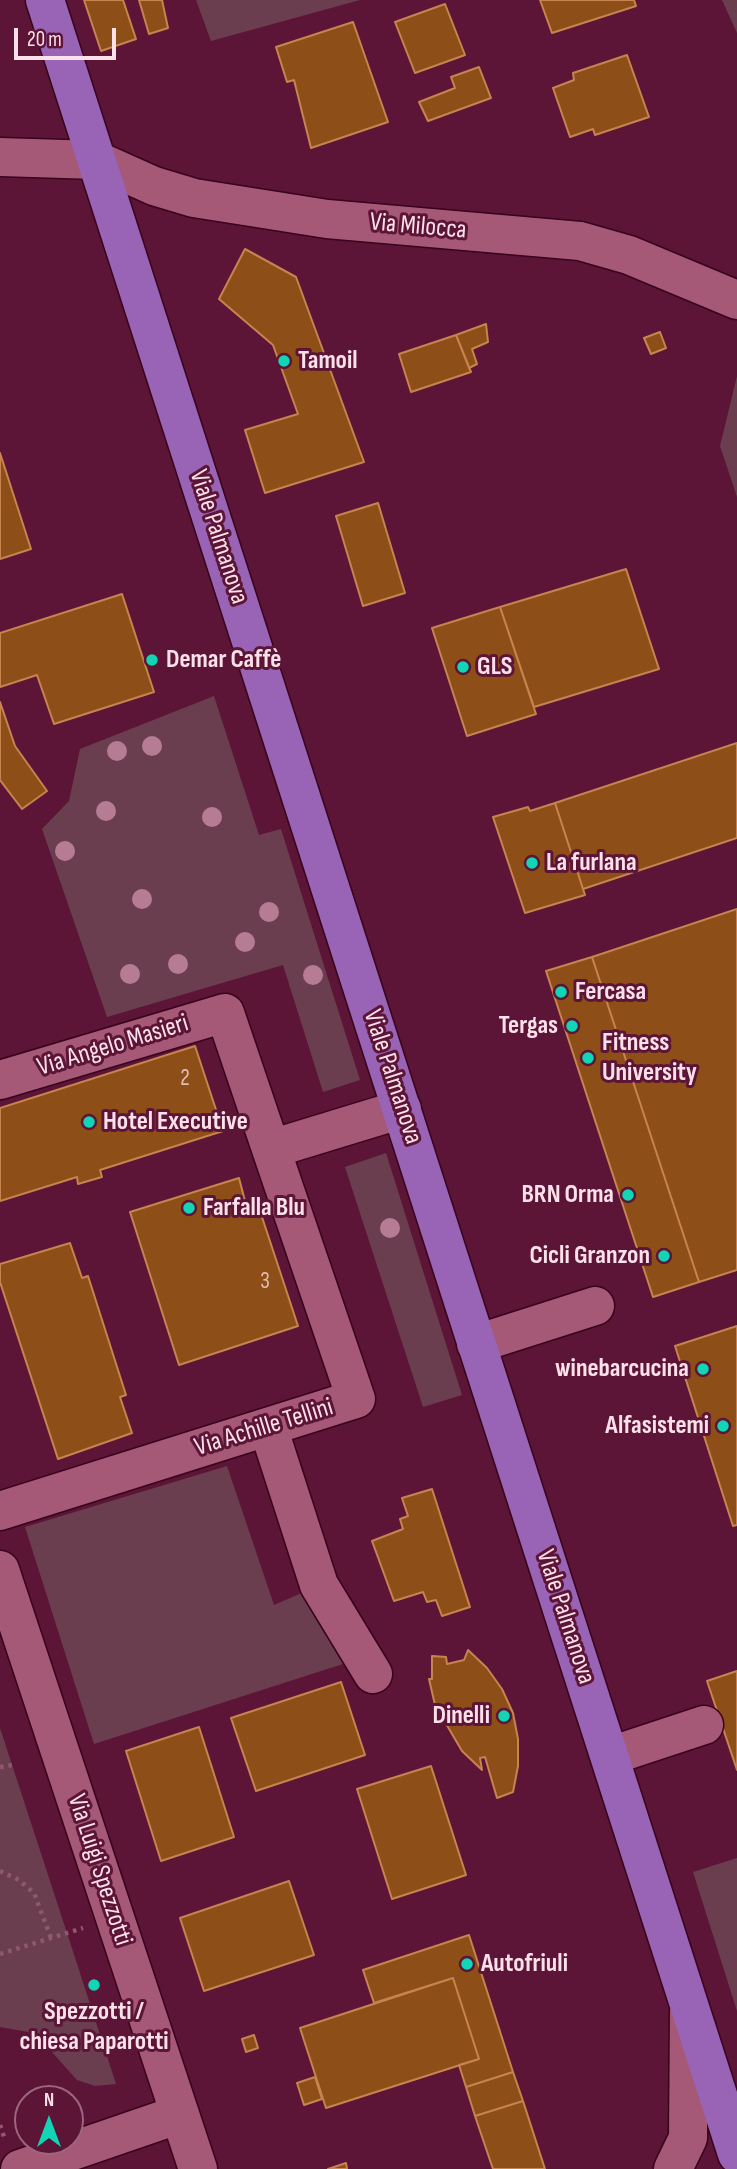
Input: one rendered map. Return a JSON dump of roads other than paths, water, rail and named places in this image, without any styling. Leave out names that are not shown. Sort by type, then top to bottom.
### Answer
[{"type":"main road","name":"Viale Palmanova","points":[[45,0],[737,2154]]},
{"type":"street","points":[[0,158],[96,160]]},
{"type":"street","name":"Via Milocca","points":[[96,160],[154,186],[194,198],[327,219],[580,241],[629,255],[737,300]]},
{"type":"street","name":"Via Angelo Masieri","points":[[0,1080],[225,1013]]},
{"type":"street","name":"Via Achille Tellini","points":[[0,1511],[356,1399],[225,1013]]},
{"type":"street","points":[[271,1149],[402,1109]]},
{"type":"street","points":[[476,1344],[595,1306]]},
{"type":"street","points":[[268,1427],[319,1585],[373,1674]]},
{"type":"street","name":"Via Luigi Spezzotti","points":[[0,1570],[198,2169]]},
{"type":"street","points":[[610,1756],[704,1725]]},
{"type":"street","points":[[673,2169],[688,2138],[689,2006]]},
{"type":"street","points":[[20,2169],[180,2114]]},
{"type":"place","name":"Tamoil","points":[[284,361]]},
{"type":"place","name":"Demar Caffè","points":[[152,660]]},
{"type":"place","name":"GLS","points":[[463,667]]},
{"type":"place","name":"La furlana","points":[[532,863]]},
{"type":"place","name":"Fercasa","points":[[561,992]]},
{"type":"place","name":"Tergas","points":[[572,1026]]},
{"type":"place","name":"Fitness University","points":[[588,1058]]},
{"type":"place","name":"Hotel Executive","points":[[89,1122]]},
{"type":"place","name":"BRN Orma","points":[[628,1195]]},
{"type":"place","name":"Farfalla Blu","points":[[189,1208]]},
{"type":"place","name":"Cicli Granzon","points":[[664,1256]]},
{"type":"place","name":"winebarcucina","points":[[703,1369]]},
{"type":"place","name":"Alfasistemi","points":[[723,1426]]},
{"type":"place","name":"Dinelli","points":[[504,1716]]},
{"type":"place","name":"Autofriuli","points":[[467,1964]]},
{"type":"place","name":"Spezzotti / chiesa Paparotti","points":[[94,1985]]}]
